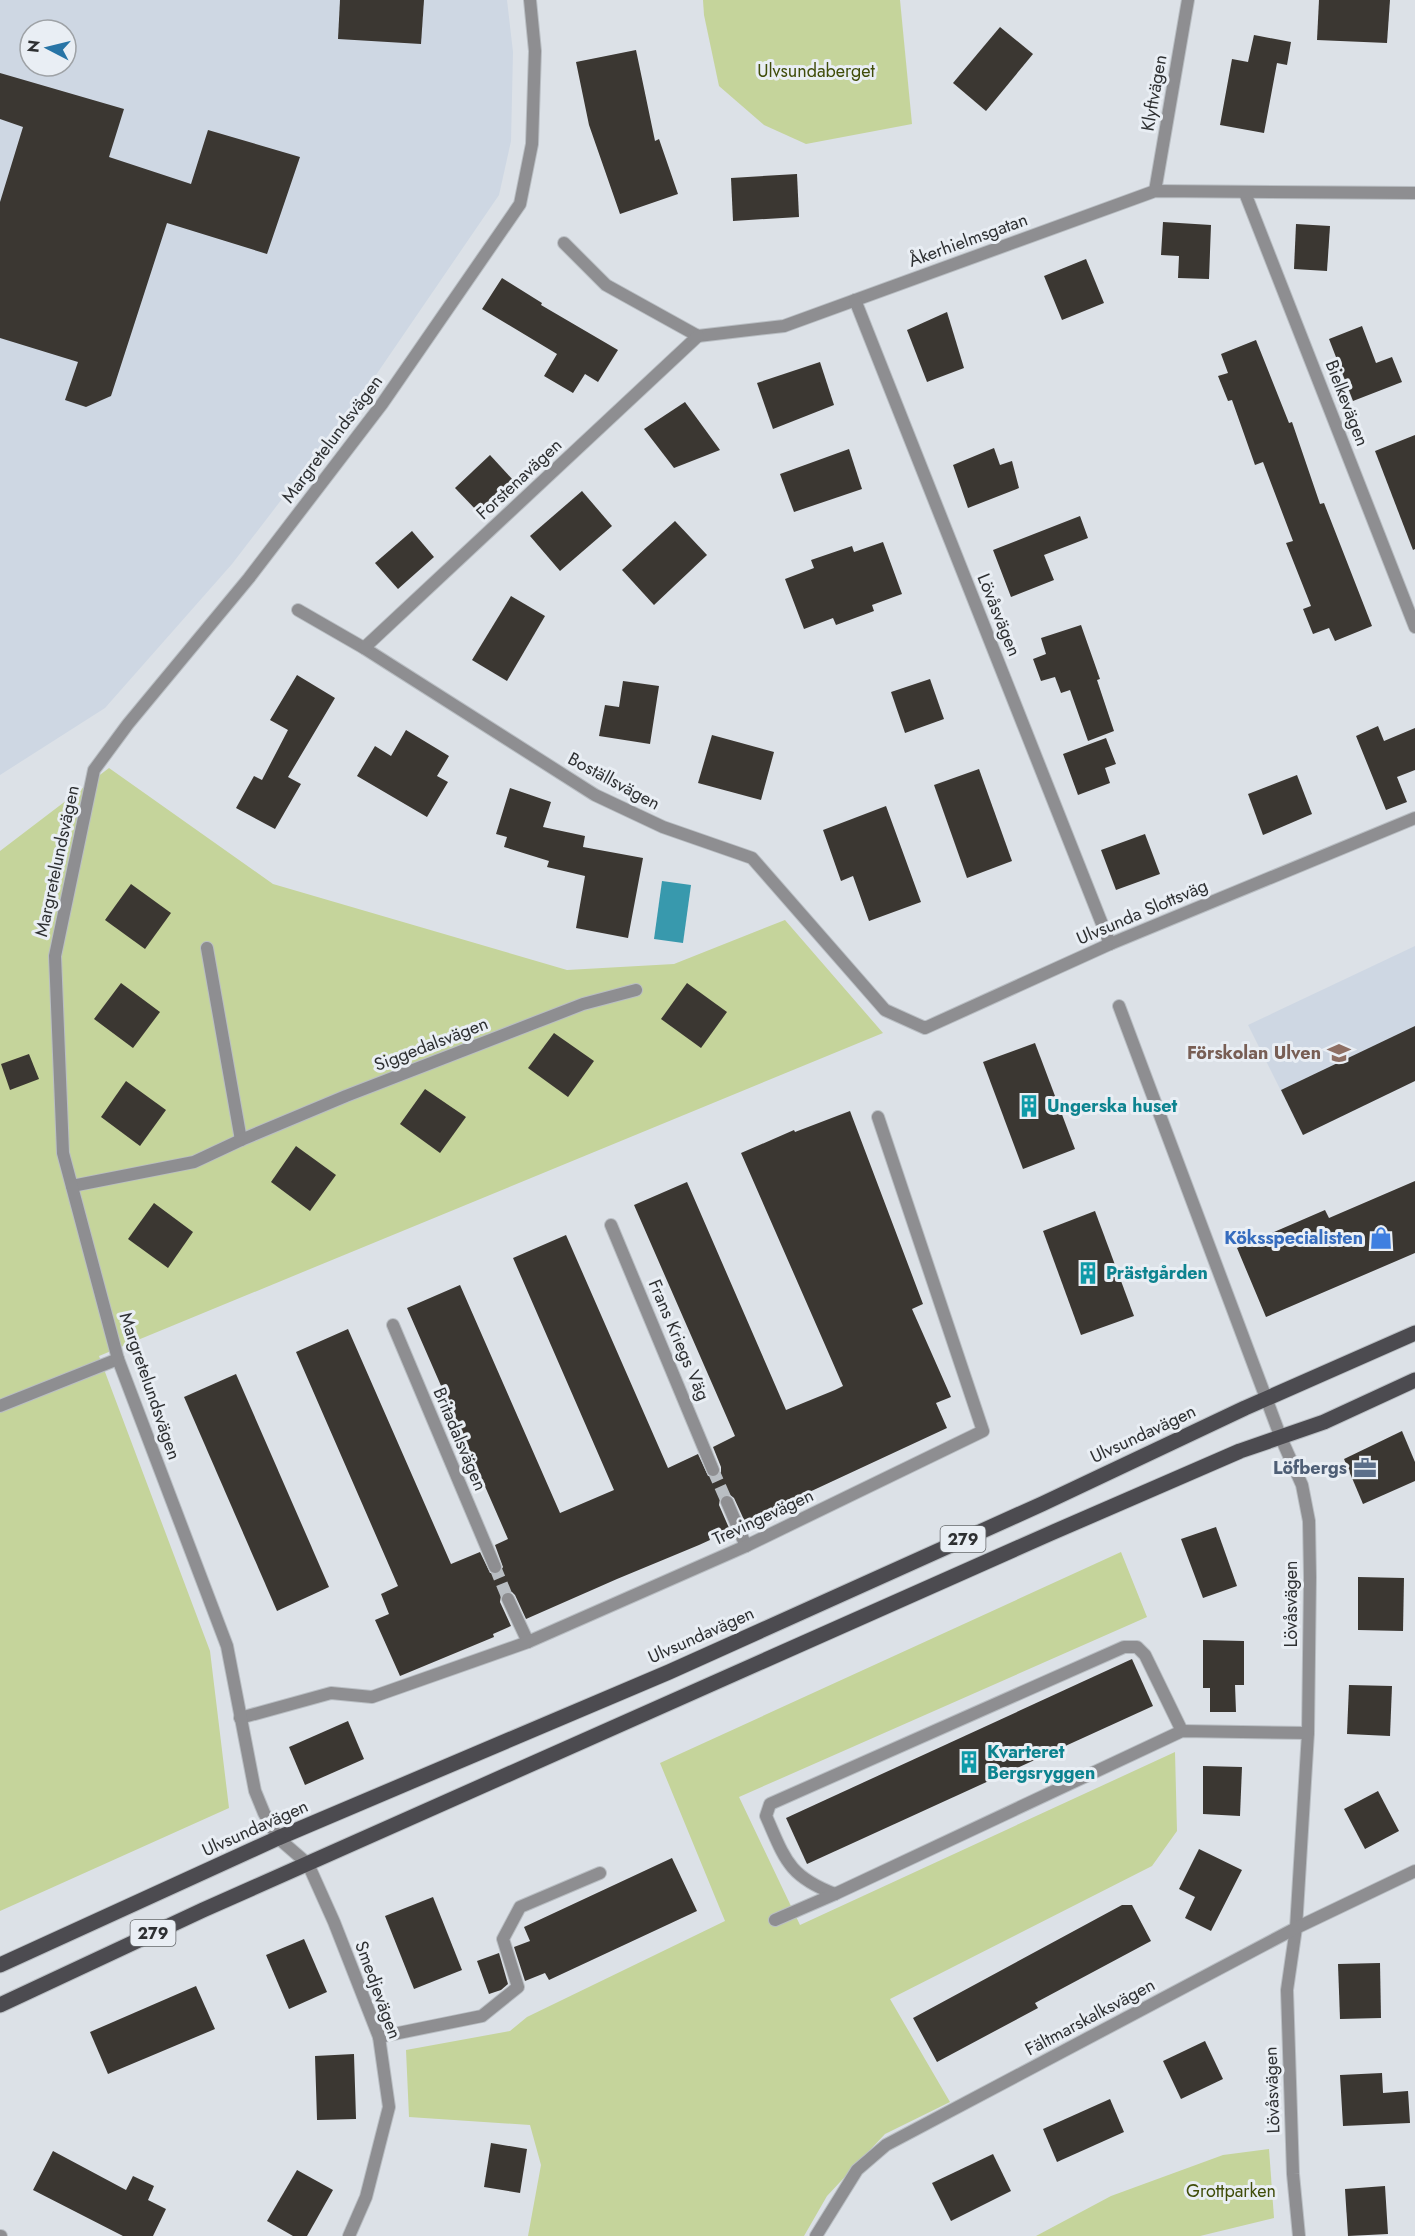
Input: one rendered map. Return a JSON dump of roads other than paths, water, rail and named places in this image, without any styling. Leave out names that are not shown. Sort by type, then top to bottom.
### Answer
[{"type":"main road","name":"Ulvsundavägen","points":[[0,1965],[278,1838],[669,1672],[1042,1504],[1245,1408],[1415,1333]]},
{"type":"main road","name":"279","points":[[0,2005],[203,1910],[1049,1534],[1240,1451],[1324,1422],[1415,1380]]},
{"type":"street","name":"Margretelundsvägen","points":[[278,1838],[255,1791],[227,1646],[118,1359],[63,1153],[55,956],[94,770],[128,724],[249,578],[382,404],[520,204],[532,144],[535,51],[530,0]]},
{"type":"street","name":"Klyftvägen","points":[[1155,191],[1188,0]]},
{"type":"street","name":"Åkerhielmsgatan","points":[[698,336],[784,326],[1155,191],[1415,193]]},
{"type":"street","name":"Bielkevägen","points":[[1245,193],[1415,627]]},
{"type":"street","points":[[564,243],[606,285],[698,336]]},
{"type":"street","name":"Lövåsvägen","points":[[855,300],[1110,944]]},
{"type":"street","name":"Forstenavägen","points":[[364,648],[698,336]]},
{"type":"street","name":"Boställsvägen","points":[[298,610],[364,648],[595,795],[663,827],[752,858],[885,1010]]},
{"type":"street","name":"Ulvsunda Slottsväg","points":[[885,1010],[925,1028],[1110,944],[1415,818]]},
{"type":"street","points":[[207,948],[241,1140]]},
{"type":"street","name":"Siggedalsvägen","points":[[72,1186],[194,1162],[241,1140],[583,1004],[636,990]]},
{"type":"street","name":"Lövåsvägen","points":[[1119,1006],[1281,1438],[1302,1485],[1309,1521],[1308,1733],[1296,1928],[1287,1990],[1293,2174],[1299,2236]]},
{"type":"street","name":"Trevingevägen","points":[[240,1718],[331,1693],[372,1697],[528,1642],[746,1546],[983,1431],[878,1117]]},
{"type":"street","name":"Frans Kriegs Väg","points":[[611,1225],[714,1470]]},
{"type":"street","name":"Britadalsvägen","points":[[393,1325],[495,1567]]},
{"type":"street","points":[[0,1406],[118,1359]]},
{"type":"street","points":[[727,1502],[746,1546]]},
{"type":"street","points":[[508,1599],[528,1642]]},
{"type":"street","points":[[835,1894],[810,1884],[786,1862],[766,1816],[770,1804],[1124,1647],[1137,1647],[1145,1655],[1182,1731]]},
{"type":"street","points":[[775,1920],[1182,1731],[1308,1733]]},
{"type":"street","points":[[278,1838],[308,1864]]},
{"type":"street","name":"Smedjevägen","points":[[308,1864],[334,1922],[379,2037],[389,2107],[366,2197],[349,2236]]},
{"type":"street","name":"Fältmarskalksvägen","points":[[816,2236],[857,2170],[886,2145],[1296,1928],[1415,1871]]},
{"type":"street","points":[[379,2037],[482,2016],[518,1988],[503,1939],[520,1907],[600,1873]]},
{"type":"water","points":[[662,881],[691,885],[683,943],[654,939]]},
{"type":"tunnel","points":[[713,1470],[727,1502]]},
{"type":"tunnel","points":[[495,1567],[508,1599]]},
{"type":"place","name":"Förskolan Ulven","points":[[1339,1053]]},
{"type":"place","name":"Ungerska huset","points":[[1029,1106]]},
{"type":"place","name":"Köksspecialisten","points":[[1381,1238]]},
{"type":"place","name":"Prästgården","points":[[1088,1273]]},
{"type":"place","name":"Löfbergs","points":[[1365,1468]]},
{"type":"place","name":"Kvarteret Bergsryggen","points":[[969,1762]]},
{"type":"park label","name":"Ulvsundaberget","points":[[816,71]]},
{"type":"park label","name":"Grottparken","points":[[1231,2191]]}]
